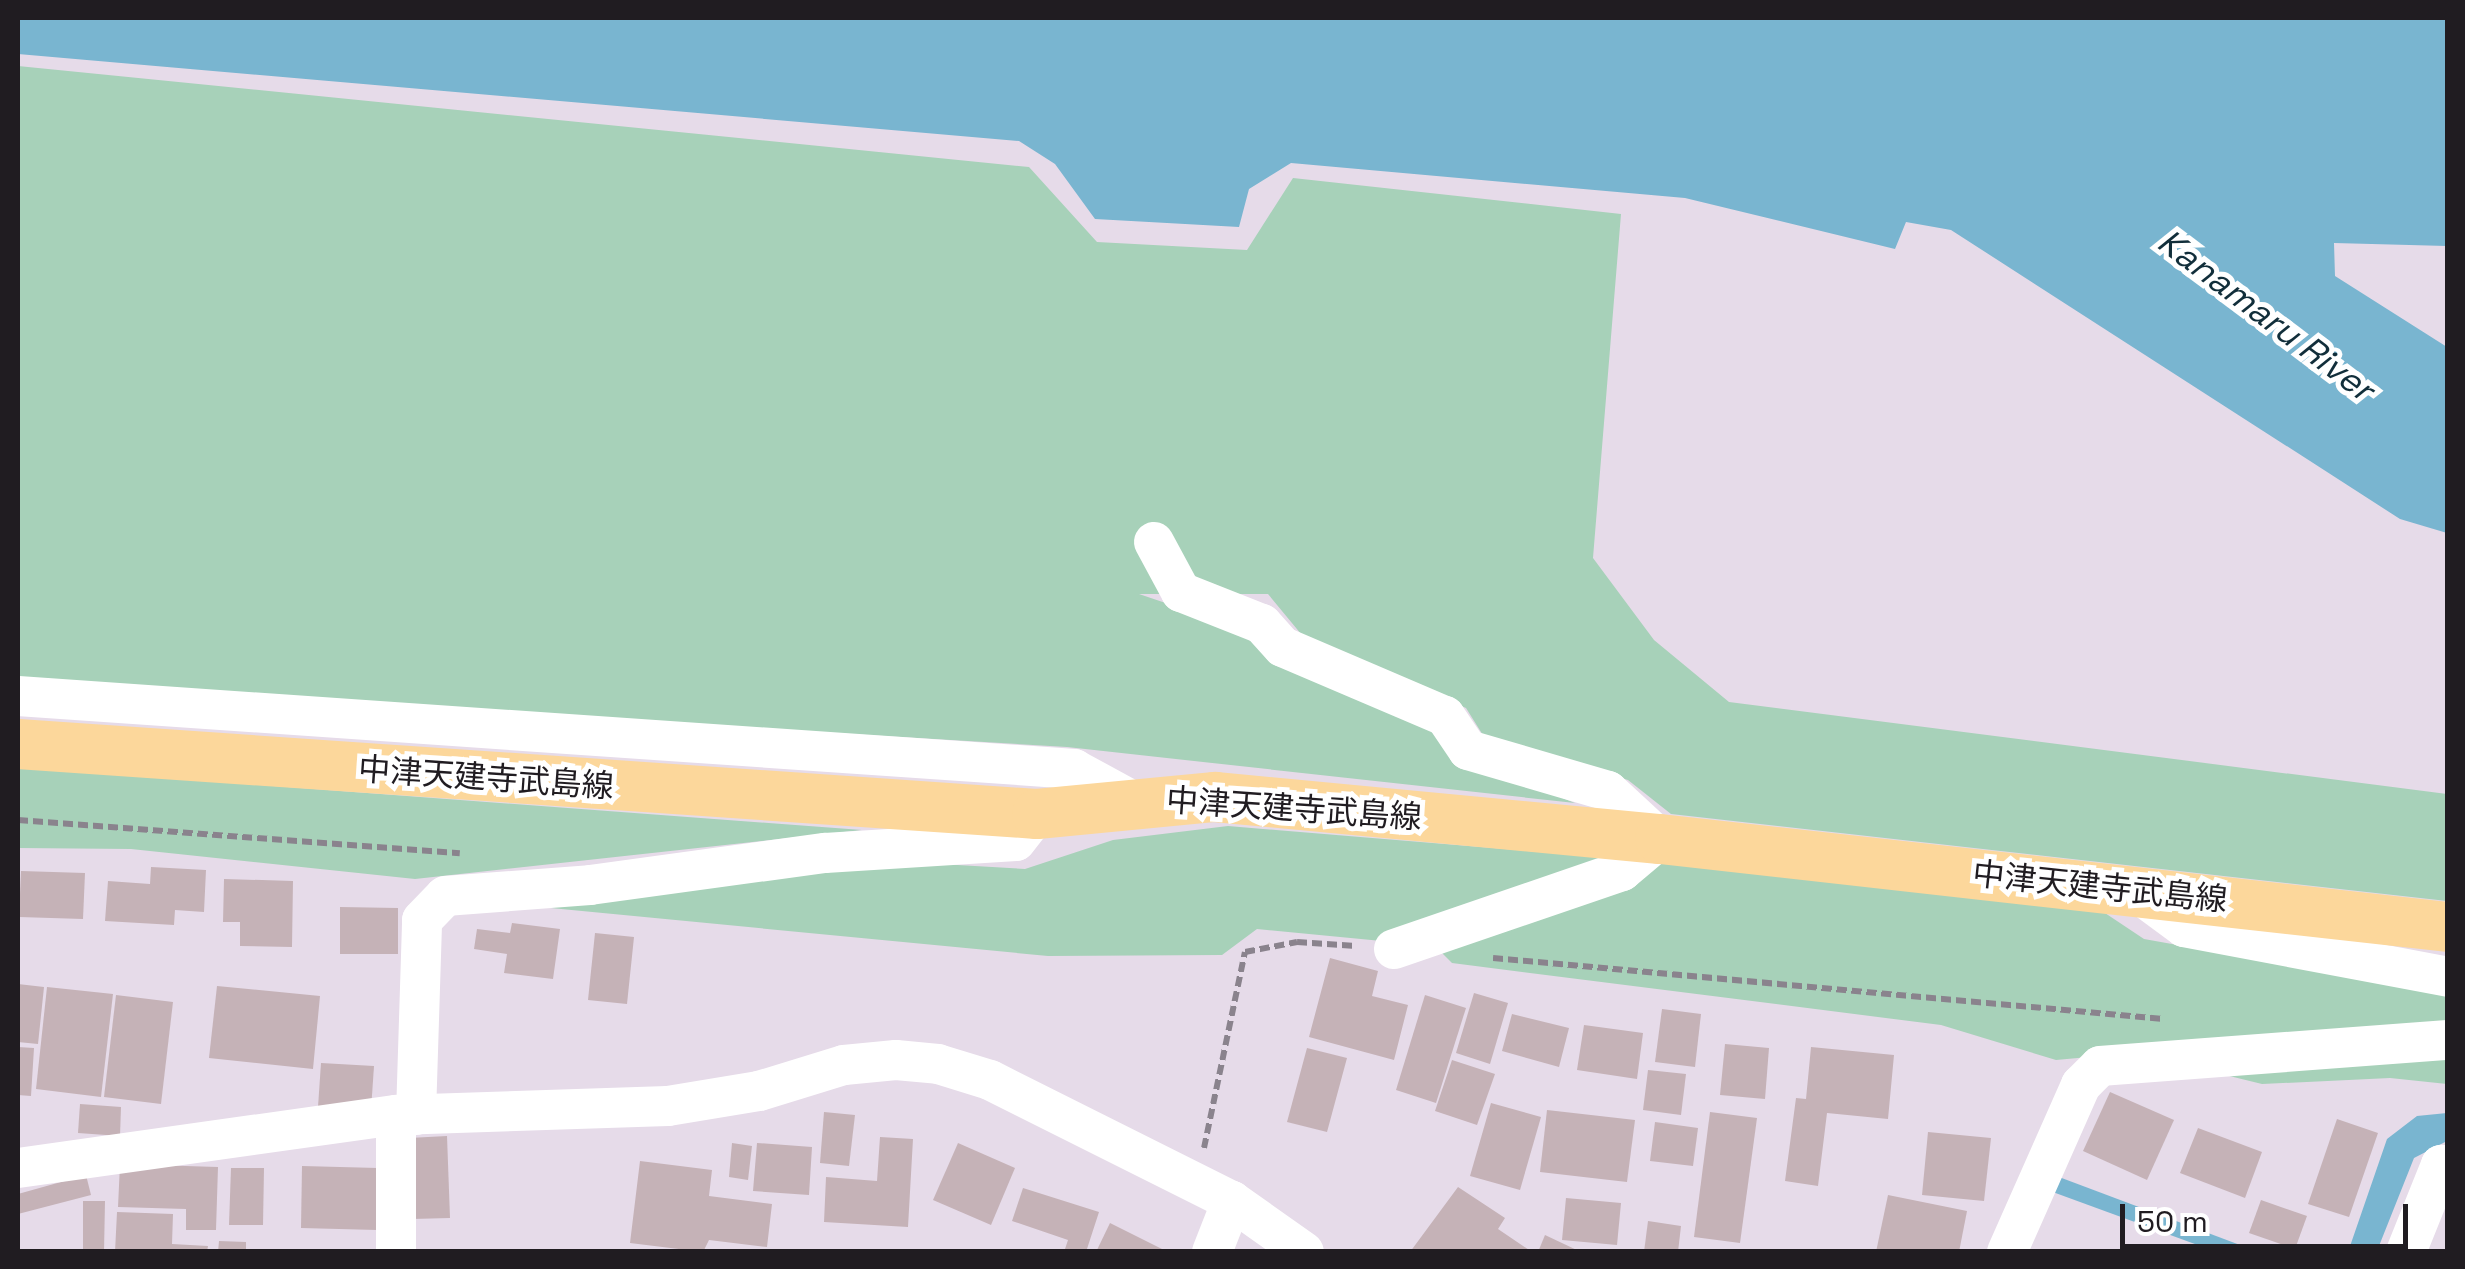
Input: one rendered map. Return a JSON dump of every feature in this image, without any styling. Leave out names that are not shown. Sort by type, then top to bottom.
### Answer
[{"type":"main road","name":"中津天建寺武島線","points":[[18,744],[1037,814],[1133,801],[1215,797],[1660,838],[2448,927]]},
{"type":"street","points":[[1154,542],[1181,592],[1262,624],[1283,647],[1445,716],[1468,750],[1608,791],[1660,838],[1622,870],[1394,949]]},
{"type":"street","points":[[18,696],[1074,769],[1133,801]]},
{"type":"street","points":[[396,1252],[422,920],[445,896],[590,884],[825,852],[1016,841],[1037,814]]},
{"type":"street","points":[[2135,891],[2184,928],[2448,977]]},
{"type":"street","points":[[2007,1252],[2081,1085],[2100,1066],[2448,1040]]},
{"type":"street","points":[[18,1168],[406,1115],[668,1106],[759,1091],[844,1066],[938,1064],[990,1080],[1232,1201],[1304,1252]]},
{"type":"street","points":[[2406,1252],[2441,1164],[2448,1165]]},
{"type":"street","points":[[1212,1252],[1232,1201]]},
{"type":"path","points":[[18,820],[482,855]]},
{"type":"path","points":[[1194,1183],[1222,1085],[1245,952],[1297,942],[1394,949]]},
{"type":"path","points":[[1473,956],[2183,1020]]},
{"type":"green space","points":[[18,66],[1029,167],[1097,242],[1247,250],[1293,178],[1621,214],[1593,558],[1654,640],[1729,702],[2447,794],[2447,901],[1671,814],[1628,780],[1486,740],[1466,708],[1306,640],[1268,594],[1139,594],[1254,633],[1426,724],[1450,753],[1575,803],[1067,747],[18,684]]},
{"type":"green space","points":[[18,767],[862,830],[415,879],[131,849],[18,848]]},
{"type":"green space","points":[[1228,826],[1612,858],[1392,942],[1257,929],[1222,955],[1048,956],[530,906],[854,859],[1025,869],[1113,840]]},
{"type":"green space","points":[[1666,862],[2099,909],[2144,939],[2447,993],[2447,1024],[2056,1060],[1941,1025],[1452,963],[1434,945]]},
{"type":"green space","points":[[2447,1052],[2447,1084],[2390,1078],[2262,1084],[2209,1071]]},
{"type":"water","name":"Kanamaru River","points":[[18,18],[2447,18],[2447,246],[2334,243],[2335,276],[2447,347],[2447,533],[2400,519],[1951,230],[1906,222],[1895,249],[1685,198],[1291,163],[1249,189],[1239,227],[1095,219],[1055,164],[1019,141],[18,54]]},
{"type":"water","points":[[2447,1113],[2447,1141],[2414,1158],[2377,1251],[2348,1252],[2387,1139],[2417,1116]]},
{"type":"water","points":[[2059,1177],[2256,1251],[2214,1251],[2050,1191]]},
{"type":"building","points":[[151,867],[206,870],[204,912],[175,910],[174,925],[105,921],[108,881],[150,884]]},
{"type":"building","points":[[21,871],[85,873],[83,919],[19,917]]},
{"type":"building","points":[[224,879],[293,881],[292,947],[240,946],[240,922],[223,922]]},
{"type":"building","points":[[340,907],[398,908],[398,954],[340,954]]},
{"type":"building","points":[[512,923],[560,929],[553,979],[504,973],[507,954],[474,949],[477,929],[510,933]]},
{"type":"building","points":[[595,933],[634,937],[627,1004],[588,1000]]},
{"type":"building","points":[[1330,958],[1378,971],[1372,996],[1408,1005],[1394,1060],[1309,1037]]},
{"type":"building","points":[[18,984],[44,987],[38,1044],[18,1042]]},
{"type":"building","points":[[217,986],[320,996],[313,1069],[209,1058]]},
{"type":"building","points":[[47,987],[113,994],[101,1097],[36,1089]]},
{"type":"building","points":[[1474,993],[1508,1003],[1490,1064],[1456,1053]]},
{"type":"building","points":[[116,995],[173,1002],[161,1104],[104,1097]]},
{"type":"building","points":[[1425,995],[1466,1008],[1436,1103],[1396,1090]]},
{"type":"building","points":[[1662,1009],[1701,1014],[1695,1067],[1655,1062]]},
{"type":"building","points":[[1512,1014],[1569,1028],[1559,1067],[1502,1051]]},
{"type":"building","points":[[1584,1025],[1643,1033],[1637,1079],[1577,1070]]},
{"type":"building","points":[[1725,1044],[1769,1048],[1765,1099],[1720,1095]]},
{"type":"building","points":[[18,1047],[34,1048],[31,1096],[18,1095]]},
{"type":"building","points":[[1811,1047],[1894,1055],[1888,1119],[1827,1113],[1818,1186],[1785,1181],[1796,1098],[1806,1099]]},
{"type":"building","points":[[1307,1048],[1347,1058],[1327,1132],[1287,1122]]},
{"type":"building","points":[[1452,1060],[1495,1074],[1477,1125],[1435,1111]]},
{"type":"building","points":[[321,1063],[374,1066],[371,1110],[318,1107]]},
{"type":"building","points":[[1648,1070],[1686,1074],[1681,1115],[1643,1110]]},
{"type":"building","points":[[2110,1092],[2174,1120],[2147,1180],[2083,1151]]},
{"type":"building","points":[[1491,1103],[1541,1117],[1520,1190],[1470,1176]]},
{"type":"building","points":[[80,1104],[121,1107],[120,1136],[78,1133]]},
{"type":"building","points":[[1547,1110],[1635,1120],[1627,1182],[1540,1172]]},
{"type":"building","points":[[824,1112],[855,1115],[849,1166],[820,1163]]},
{"type":"building","points":[[1710,1112],[1757,1118],[1740,1243],[1694,1237]]},
{"type":"building","points":[[2337,1119],[2378,1133],[2349,1217],[2308,1204]]},
{"type":"building","points":[[1655,1122],[1698,1128],[1693,1166],[1650,1161]]},
{"type":"building","points":[[2198,1128],[2262,1152],[2245,1198],[2180,1173]]},
{"type":"building","points":[[1928,1132],[1991,1138],[1984,1201],[1922,1195]]},
{"type":"building","points":[[447,1136],[450,1218],[412,1219],[409,1138]]},
{"type":"building","points":[[880,1137],[913,1139],[908,1227],[824,1222],[826,1177],[877,1181]]},
{"type":"building","points":[[732,1143],[752,1146],[748,1180],[729,1177]]},
{"type":"building","points":[[757,1143],[812,1147],[809,1195],[753,1191]]},
{"type":"building","points":[[958,1143],[1015,1168],[991,1225],[933,1200]]},
{"type":"building","points":[[640,1161],[712,1170],[709,1196],[772,1204],[767,1247],[709,1240],[703,1252],[630,1243]]},
{"type":"building","points":[[120,1164],[218,1167],[216,1230],[186,1230],[186,1209],[118,1207]]},
{"type":"building","points":[[302,1166],[378,1168],[377,1230],[301,1228]]},
{"type":"building","points":[[231,1168],[264,1168],[263,1225],[229,1225]]},
{"type":"building","points":[[86,1175],[91,1195],[18,1214],[18,1194]]},
{"type":"building","points":[[1458,1187],[1505,1218],[1498,1229],[1532,1252],[1410,1252]]},
{"type":"building","points":[[1023,1188],[1099,1212],[1086,1252],[1064,1252],[1068,1240],[1012,1221]]},
{"type":"building","points":[[1888,1195],[1967,1211],[1959,1252],[1876,1252]]},
{"type":"building","points":[[1566,1198],[1621,1203],[1617,1245],[1562,1240]]},
{"type":"building","points":[[2261,1200],[2307,1216],[2295,1249],[2249,1233]]},
{"type":"building","points":[[83,1201],[105,1201],[104,1252],[83,1252]]},
{"type":"building","points":[[117,1212],[173,1214],[172,1244],[208,1246],[207,1252],[115,1252]]},
{"type":"building","points":[[1648,1221],[1681,1226],[1678,1252],[1644,1252]]},
{"type":"building","points":[[1110,1223],[1168,1252],[1096,1252]]},
{"type":"building","points":[[1545,1235],[1581,1252],[1538,1252]]},
{"type":"building","points":[[219,1241],[246,1242],[246,1252],[218,1252]]}]
